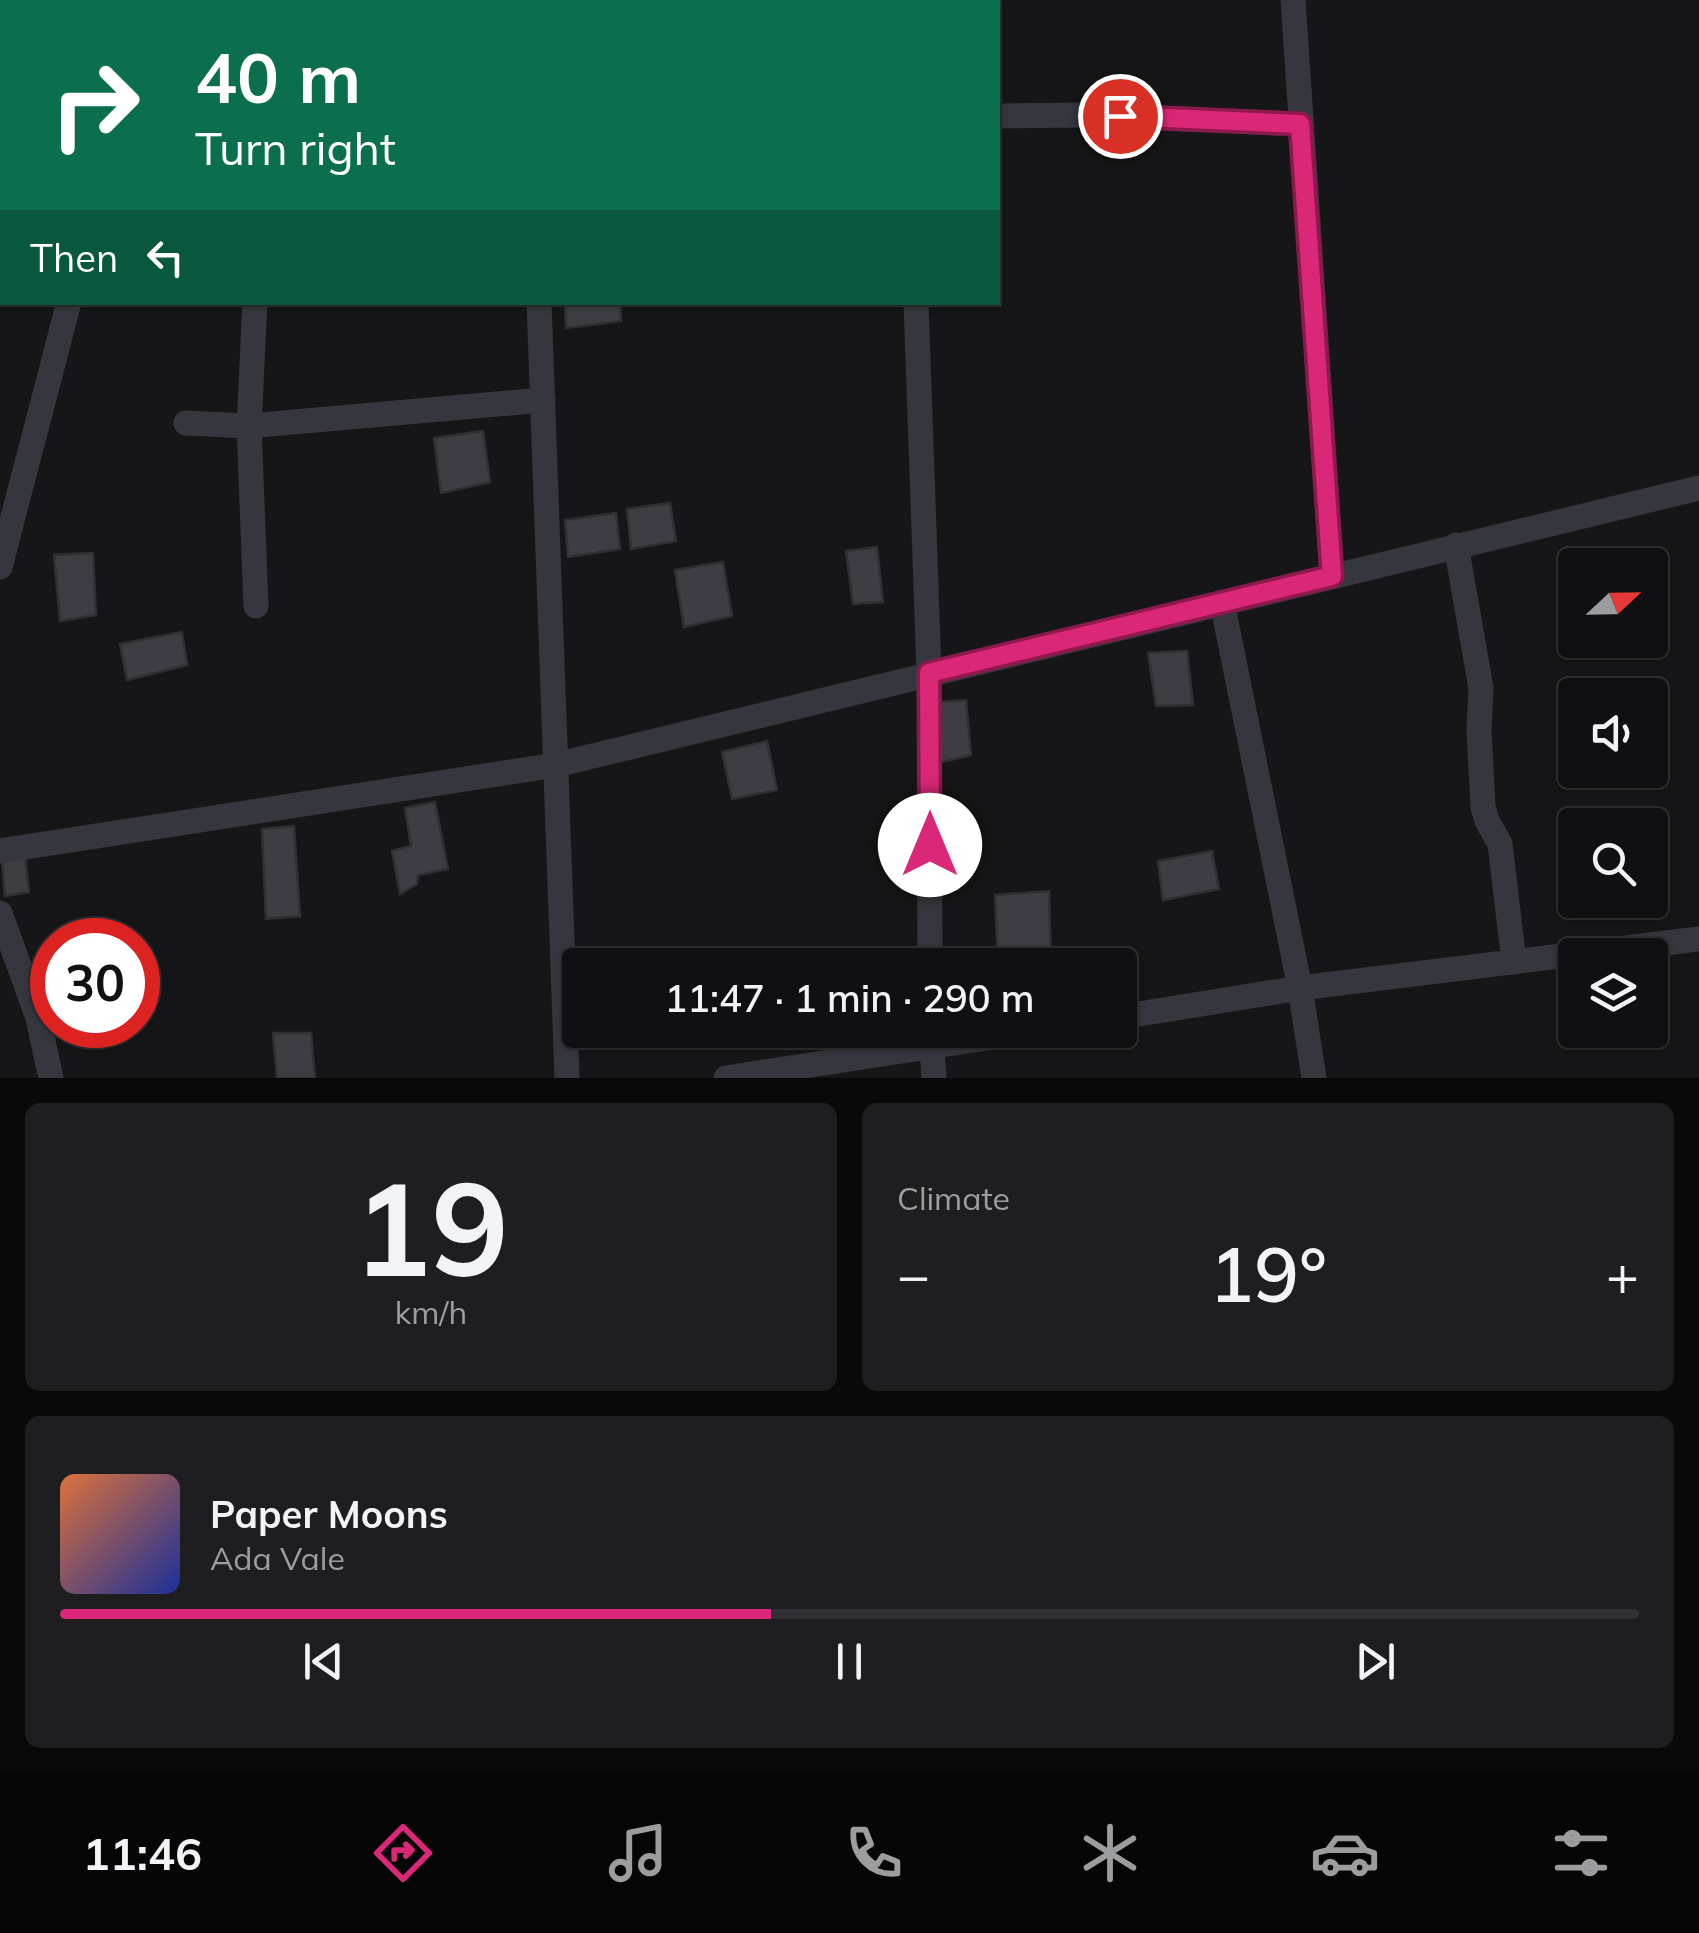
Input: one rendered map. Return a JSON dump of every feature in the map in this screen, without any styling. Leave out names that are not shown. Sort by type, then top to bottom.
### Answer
[{"type":"street","points":[[1294,0],[1332,576]]},
{"type":"street","points":[[1000,116],[1084,115],[1300,124]]},
{"type":"street","points":[[0,567],[68,305]]},
{"type":"street","points":[[255,305],[249,426],[256,606]]},
{"type":"street","points":[[539,305],[566,1078]]},
{"type":"street","points":[[916,305],[929,673],[930,948]]},
{"type":"street","points":[[186,424],[249,426],[543,400]]},
{"type":"street","points":[[0,851],[556,765],[1699,488]]},
{"type":"street","points":[[1456,545],[1482,688],[1479,730],[1483,807],[1500,844],[1514,962]]},
{"type":"street","points":[[1222,602],[1300,988],[1314,1078]]},
{"type":"street","points":[[0,913],[38,1018],[50,1078]]},
{"type":"street","points":[[1137,1014],[1300,988],[1699,940]]},
{"type":"street","points":[[726,1078],[884,1048]]},
{"type":"street","points":[[932,1048],[934,1078]]},
{"type":"building","points":[[565,305],[620,305],[621,321],[566,328]]},
{"type":"building","points":[[483,431],[490,482],[441,493],[434,438]]},
{"type":"building","points":[[670,503],[676,541],[631,549],[627,509]]},
{"type":"building","points":[[616,513],[620,549],[568,557],[565,520]]},
{"type":"building","points":[[877,547],[883,602],[853,604],[846,551]]},
{"type":"building","points":[[93,553],[96,615],[60,621],[54,555]]},
{"type":"building","points":[[723,562],[732,616],[684,627],[675,570]]},
{"type":"building","points":[[182,632],[187,665],[127,680],[120,644]]},
{"type":"building","points":[[1187,651],[1193,705],[1156,706],[1148,653]]},
{"type":"building","points":[[966,700],[971,755],[929,765],[929,703]]},
{"type":"building","points":[[767,741],[777,790],[732,799],[722,752]]},
{"type":"building","points":[[435,802],[448,869],[418,875],[417,884],[400,894],[392,851],[411,846],[405,808]]},
{"type":"building","points":[[294,826],[300,916],[266,919],[262,829]]},
{"type":"building","points":[[1212,851],[1219,889],[1163,900],[1158,861]]},
{"type":"building","points":[[25,858],[29,892],[5,896],[2,859]]},
{"type":"building","points":[[1049,891],[1051,948],[997,948],[995,895]]},
{"type":"building","points":[[273,1033],[311,1033],[315,1078],[277,1078]]},
{"type":"route","points":[[930,845],[929,673],[1332,576],[1300,124],[1120,116]]}]
